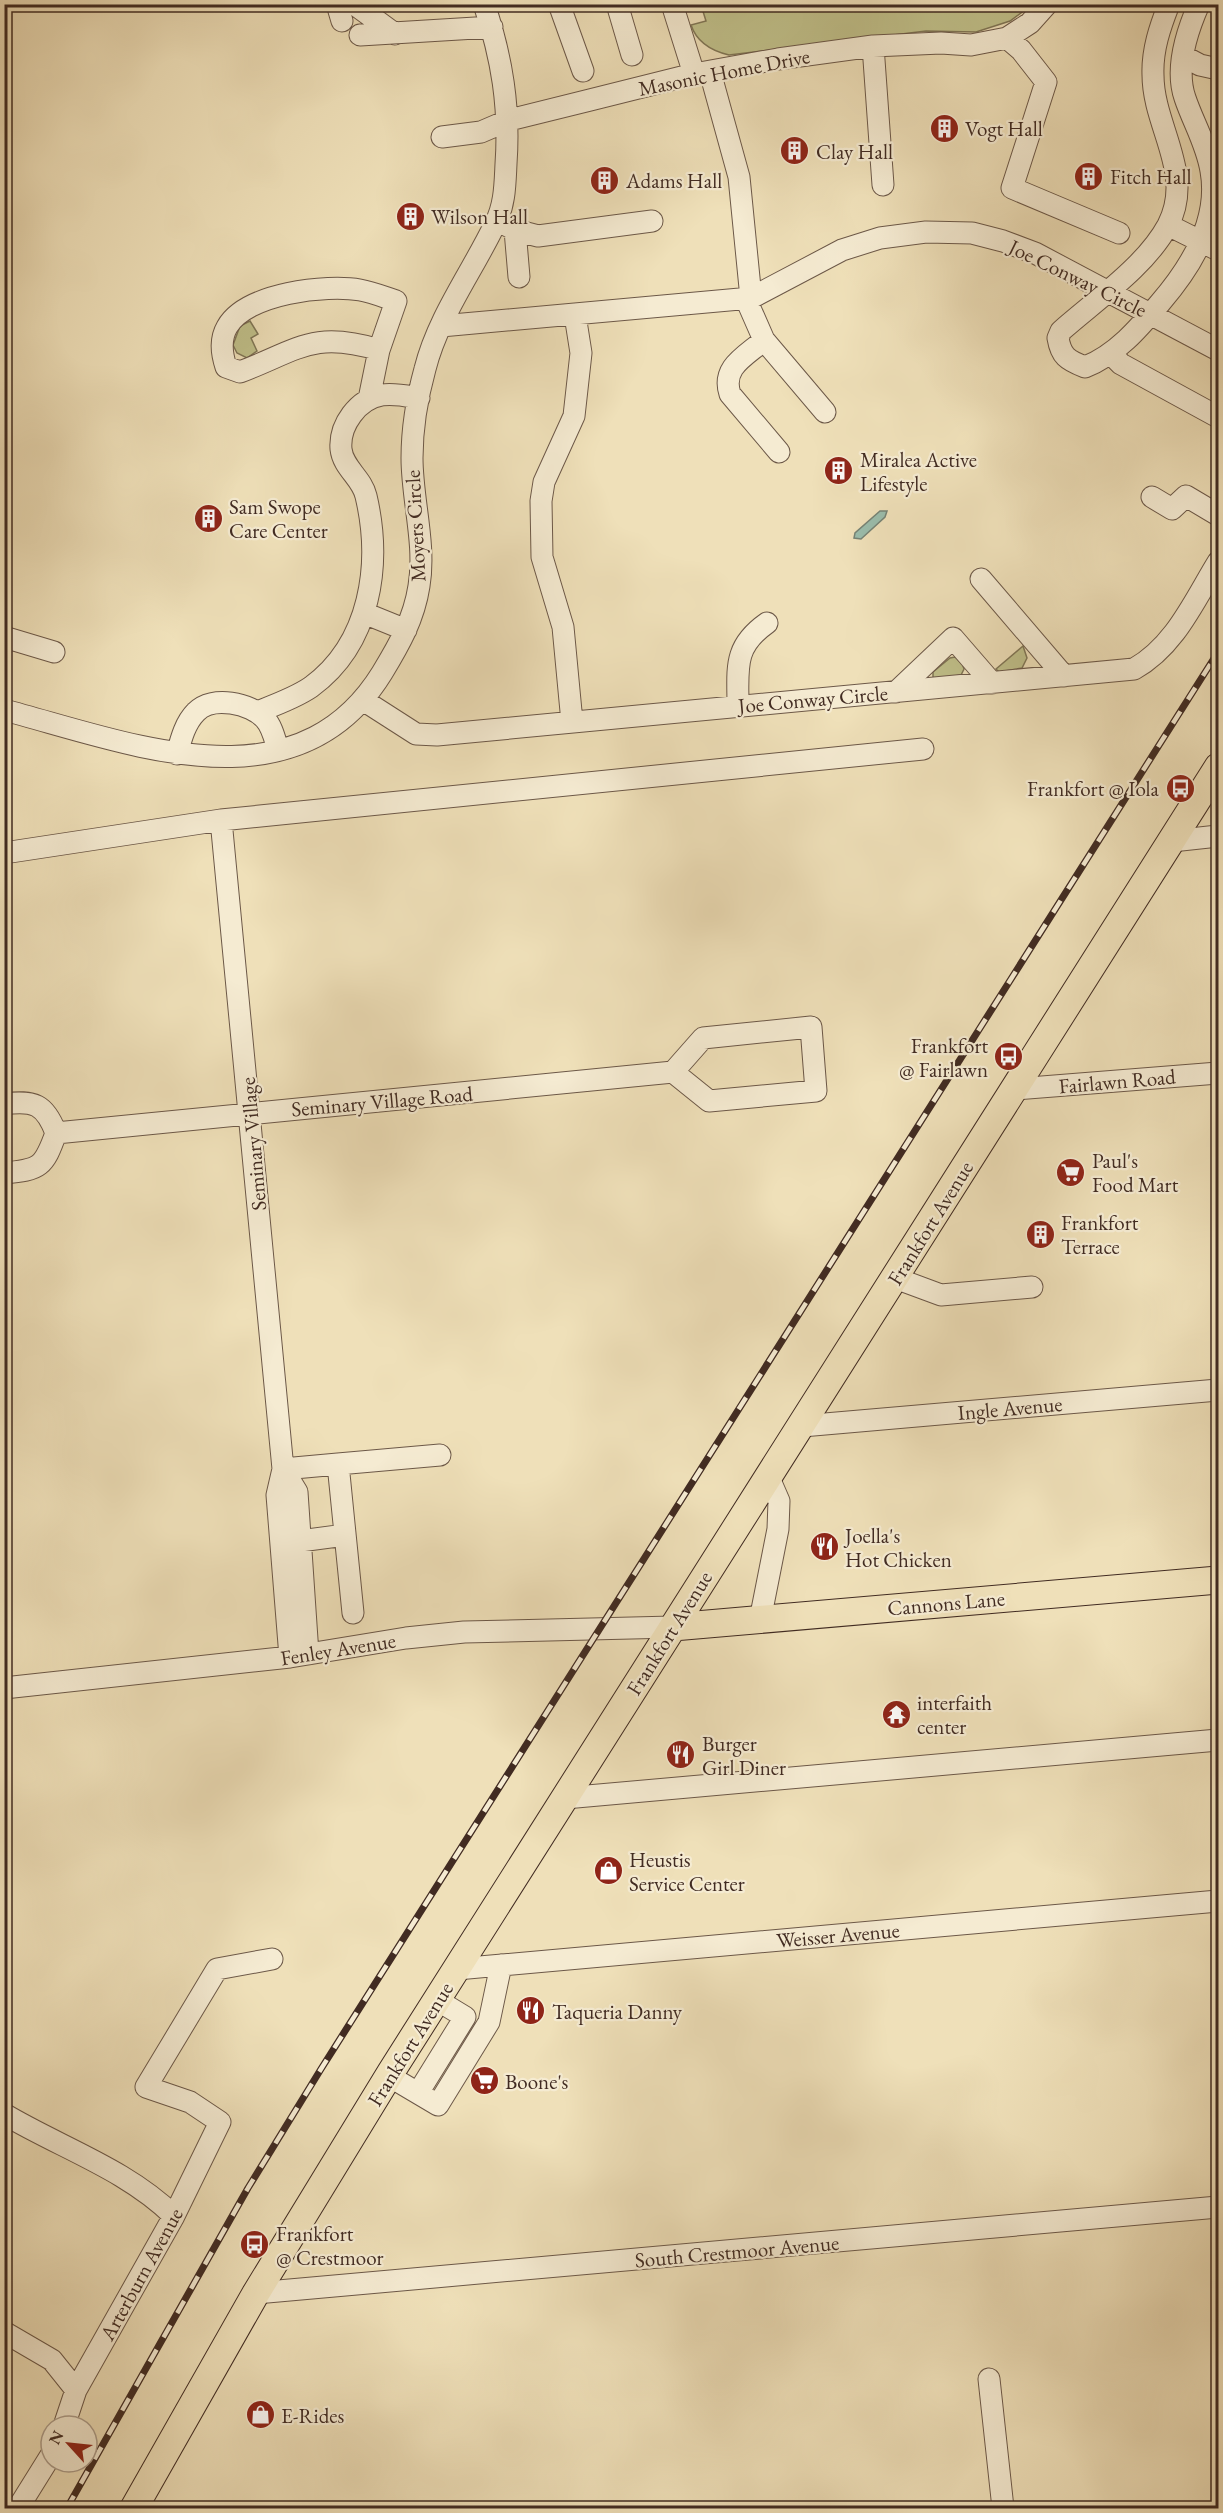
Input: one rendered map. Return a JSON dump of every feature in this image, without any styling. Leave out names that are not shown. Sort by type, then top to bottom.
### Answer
[{"type":"main road","name":"Frankfort Avenue","points":[[134,2508],[256,2293],[389,2076],[1218,767]]},
{"type":"main road","name":"Cannons Lane","points":[[673,1627],[1218,1580]]},
{"type":"street","points":[[484,4],[499,54],[509,120]]},
{"type":"street","points":[[559,4],[583,70]]},
{"type":"street","points":[[617,4],[632,55]]},
{"type":"street","points":[[672,4],[702,73],[739,177],[748,298],[764,340],[825,412]]},
{"type":"street","name":"Masonic Home Drive","points":[[442,137],[482,132],[509,120],[702,73],[778,59],[873,46],[941,43],[971,45],[1007,38],[1030,23],[1047,4]]},
{"type":"street","points":[[1169,4],[1154,52],[1152,76],[1157,105],[1174,157],[1178,182],[1175,205],[1168,225],[1143,260],[1061,331],[1058,338],[1060,353],[1068,361],[1084,367],[1111,354],[1151,314],[1196,256],[1210,246]]},
{"type":"street","points":[[1199,4],[1183,56],[1184,96],[1202,140],[1211,171],[1212,194],[1207,223],[1210,246]]},
{"type":"street","points":[[344,10],[395,34]]},
{"type":"street","points":[[360,35],[492,27]]},
{"type":"street","points":[[1007,38],[1021,50],[1046,82],[1012,188],[1119,233]]},
{"type":"street","points":[[873,46],[883,185]]},
{"type":"street","points":[[1183,56],[1207,67],[1218,69]]},
{"type":"street","name":"Moyers Circle","points":[[4,710],[177,754],[200,758],[240,757],[278,749],[323,735],[350,715],[363,700],[372,689],[406,630],[420,584],[420,554],[412,459],[414,418],[427,362],[441,326],[506,225],[505,194],[509,120]]},
{"type":"street","points":[[506,225],[538,236],[652,221]]},
{"type":"street","points":[[506,225],[519,277]]},
{"type":"street","points":[[1168,225],[1210,246]]},
{"type":"street","name":"Joe Conway Circle","points":[[441,326],[748,298],[842,250],[880,238],[926,232],[972,233],[1035,253],[1218,350]]},
{"type":"street","points":[[369,399],[379,350],[396,301],[361,290],[333,288],[276,296],[245,310],[227,327],[222,352],[226,367],[240,372],[295,347],[320,342],[350,341],[379,350]]},
{"type":"street","points":[[572,722],[563,627],[542,557],[541,501],[544,482],[574,416],[581,353],[575,315]]},
{"type":"street","points":[[764,340],[730,370],[727,385],[730,394],[779,452]]},
{"type":"street","points":[[1111,354],[1121,364],[1218,417]]},
{"type":"street","points":[[257,712],[287,700],[318,680],[344,650],[364,613],[371,589],[373,545],[366,494],[359,480],[346,466],[341,451],[341,439],[354,411],[369,399],[382,395],[418,398]]},
{"type":"street","points":[[1152,497],[1172,508],[1186,496],[1218,515]]},
{"type":"street","name":"Joe Conway Circle","points":[[363,700],[416,734],[437,735],[1134,669],[1151,659],[1168,643],[1218,562]]},
{"type":"street","points":[[981,579],[1064,676]]},
{"type":"street","points":[[364,613],[406,630]]},
{"type":"street","points":[[738,706],[738,665],[741,650],[747,639],[767,623]]},
{"type":"street","points":[[4,637],[54,652]]},
{"type":"street","points":[[896,692],[953,638],[992,682]]},
{"type":"street","points":[[177,754],[188,722],[197,710],[204,706],[225,702],[257,712],[266,720],[278,749]]},
{"type":"street","points":[[4,853],[221,820],[923,749]]},
{"type":"street","name":"Seminary Village","points":[[221,820],[251,1114],[283,1469],[277,1495],[299,1656]]},
{"type":"street","points":[[1172,841],[1218,836]]},
{"type":"street","points":[[811,1026],[816,1092],[709,1101],[673,1072],[703,1038],[811,1026]]},
{"type":"street","name":"Seminary Village Road","points":[[56,1133],[673,1072]]},
{"type":"street","name":"Fairlawn Road","points":[[1015,1089],[1218,1073]]},
{"type":"street","points":[[4,1104],[27,1101],[38,1107],[48,1113],[56,1133],[48,1155],[33,1170],[4,1173]]},
{"type":"street","points":[[896,1278],[941,1295],[1032,1287]]},
{"type":"street","name":"Ingle Avenue","points":[[802,1426],[1218,1390]]},
{"type":"street","points":[[283,1469],[440,1455]]},
{"type":"street","points":[[338,1464],[353,1613]]},
{"type":"street","name":"Seminary Village","points":[[283,1469],[297,1492],[300,1541],[299,1656]]},
{"type":"street","points":[[760,1620],[778,1529],[779,1501],[769,1478]]},
{"type":"street","points":[[300,1541],[345,1535]]},
{"type":"street","name":"Fenley Avenue","points":[[4,1688],[299,1656],[406,1638],[464,1632],[673,1627]]},
{"type":"street","points":[[565,1798],[1218,1740]]},
{"type":"street","name":"Weisser Avenue","points":[[457,1969],[1218,1901]]},
{"type":"street","name":"Arterburn Avenue","points":[[68,2414],[76,2390],[174,2216],[219,2122],[190,2102],[146,2087],[217,1969],[272,1959]]},
{"type":"street","points":[[389,2076],[438,2105],[489,2022],[501,1965]]},
{"type":"street","points":[[437,2000],[465,2017],[489,2022]]},
{"type":"street","points":[[418,2093],[465,2017]]},
{"type":"street","points":[[8,2124],[93,2159],[158,2200],[174,2216]]},
{"type":"street","name":"South Crestmoor Avenue","points":[[256,2293],[1218,2207]]},
{"type":"street","points":[[4,2332],[52,2360],[76,2390]]},
{"type":"street","points":[[989,2379],[1004,2508]]},
{"type":"street","points":[[18,2508],[39,2474]]},
{"type":"green space","points":[[701,5],[1032,5],[1010,21],[976,32],[926,31],[729,55],[706,45],[697,37],[691,25],[706,21]]},
{"type":"green space","points":[[250,321],[258,334],[251,338],[257,351],[247,358],[237,353],[233,345],[240,326]]},
{"type":"green space","points":[[1023,646],[1027,658],[1022,668],[999,672],[996,669]]},
{"type":"green space","points":[[955,657],[962,663],[964,669],[961,675],[936,679],[933,677],[933,672],[950,658]]},
{"type":"shaded area","points":[[880,511],[887,511],[885,517],[861,539],[854,538],[855,533]]},
{"type":"railway","points":[[67,2508],[248,2188],[321,2069],[1218,652]]},
{"type":"place","name":"Vogt Hall","points":[[944,128]]},
{"type":"place","name":"Clay Hall","points":[[795,151]]},
{"type":"place","name":"Fitch Hall","points":[[1089,176]]},
{"type":"place","name":"Adams Hall","points":[[605,180]]},
{"type":"place","name":"Wilson Hall","points":[[410,216]]},
{"type":"place","name":"Miralea Active Lifestyle","points":[[839,471]]},
{"type":"place","name":"Sam Swope Care Center","points":[[208,518]]},
{"type":"place","name":"Frankfort @ Iola","points":[[1180,788]]},
{"type":"place","name":"Frankfort @ Fairlawn","points":[[1009,1057]]},
{"type":"place","name":"Paul's Food Mart","points":[[1071,1172]]},
{"type":"place","name":"Frankfort Terrace","points":[[1040,1234]]},
{"type":"place","name":"Joella's Hot Chicken","points":[[824,1547]]},
{"type":"place","name":"interfaith center","points":[[896,1714]]},
{"type":"place","name":"Burger Girl Diner","points":[[681,1755]]},
{"type":"place","name":"Heustis Service Center","points":[[608,1871]]},
{"type":"place","name":"Taqueria Danny","points":[[531,2011]]},
{"type":"place","name":"Boone's","points":[[484,2081]]},
{"type":"place","name":"Frankfort @ Crestmoor","points":[[255,2245]]},
{"type":"place","name":"E-Rides","points":[[260,2415]]}]
